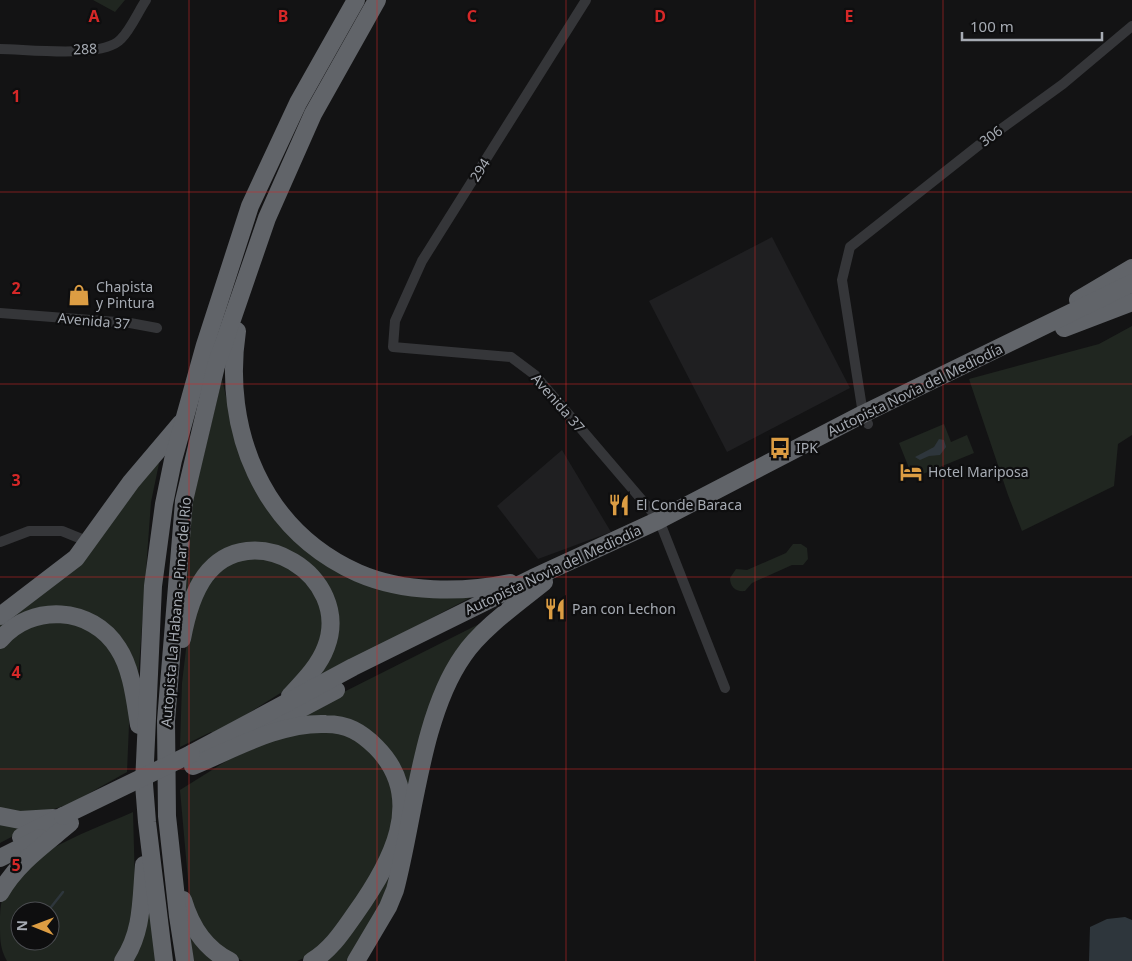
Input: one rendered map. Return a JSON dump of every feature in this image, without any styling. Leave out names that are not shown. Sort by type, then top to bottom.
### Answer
[{"type":"highway","name":"Autopista La Habana - Pinar del Río","points":[[164,961],[147,822],[144,762],[153,586],[164,504],[184,418],[210,328],[250,206],[298,103],[356,0]]},
{"type":"highway","name":"Autopista La Habana - Pinar del Río","points":[[185,961],[167,816],[166,721],[184,501],[216,366],[267,218],[314,114],[377,0]]},
{"type":"highway","points":[[267,218],[238,326],[232,362],[234,403],[249,461],[268,496],[290,524],[323,552],[358,573],[402,586],[450,589],[489,587],[538,580]]},
{"type":"highway","points":[[1046,330],[1093,290],[1132,268]]},
{"type":"highway","name":"Autopista Novia del Mediodía","points":[[192,760],[283,704],[538,580],[661,524],[866,419],[1100,304],[1132,283]]},
{"type":"highway","name":"Autopista Novia del Mediodía","points":[[1100,304],[1132,294]]},
{"type":"highway","points":[[1046,330],[1132,302]]},
{"type":"highway","points":[[0,616],[76,558],[131,482],[184,418]]},
{"type":"highway","points":[[166,721],[185,621],[193,597],[205,575],[220,562],[240,553],[262,551],[297,563],[310,574],[319,586],[330,613],[328,637],[319,660],[301,685],[283,704]]},
{"type":"highway","points":[[356,961],[388,907],[395,890],[432,722],[444,688],[463,655],[538,580]]},
{"type":"highway","name":"Autopista Novia del Mediodía","points":[[192,760],[538,580]]},
{"type":"highway","points":[[0,640],[23,620],[45,614],[77,616],[101,628],[119,648],[125,661],[136,708],[144,762]]},
{"type":"highway","points":[[0,848],[67,820],[192,760],[275,732],[300,725],[325,724],[355,730],[382,752],[393,768],[401,788],[402,803],[398,834],[370,893],[337,939],[312,961]]},
{"type":"highway","points":[[0,816],[20,820],[67,820]]},
{"type":"highway","points":[[167,816],[188,916],[211,949],[230,961]]},
{"type":"highway","points":[[0,858],[67,820]]},
{"type":"highway","points":[[0,893],[10,876],[67,820]]},
{"type":"highway","points":[[123,961],[133,946],[140,922],[147,822]]},
{"type":"street","name":"288","points":[[0,49],[90,51],[107,48],[120,40],[146,0]]},
{"type":"street","name":"294","points":[[393,347],[395,321],[422,261],[586,0]]},
{"type":"street","name":"306","points":[[866,419],[842,280],[850,248],[979,145],[1063,84],[1132,26]]},
{"type":"street","name":"Avenida 37","points":[[0,313],[130,323],[157,328]]},
{"type":"street","name":"Avenida 37","points":[[393,347],[511,357],[535,375],[661,524],[725,688]]},
{"type":"street","points":[[0,542],[28,531],[62,531],[89,542]]},
{"type":"shaded area","points":[[93,0],[125,0],[115,12]]},
{"type":"shaded area","points":[[772,237],[850,388],[727,452],[649,301]]},
{"type":"shaded area","points":[[1132,326],[1132,435],[1118,444],[1114,486],[1022,531],[969,379],[1099,344]]},
{"type":"shaded area","points":[[222,379],[235,436],[248,473],[344,573],[481,592],[308,683],[330,649],[313,569],[232,550],[180,618],[193,500]]},
{"type":"shaded area","points":[[944,424],[951,442],[967,435],[974,453],[913,478],[899,443]]},
{"type":"shaded area","points":[[939,439],[944,440],[946,447],[940,455],[929,456],[920,460],[915,457],[934,447]]},
{"type":"shaded area","points":[[162,449],[151,502],[137,694],[127,654],[82,613],[0,634],[0,625],[40,594]]},
{"type":"shaded area","points":[[562,450],[611,532],[538,559],[497,506]]},
{"type":"shaded area","points":[[793,544],[801,544],[807,548],[808,559],[803,565],[792,565],[752,583],[745,591],[739,591],[732,586],[730,578],[736,569],[747,570],[786,553]]},
{"type":"shaded area","points":[[263,556],[302,572],[324,609],[321,646],[290,687],[214,735],[211,732],[180,747],[182,683],[187,641],[195,608],[219,569],[242,558]]},
{"type":"shaded area","points":[[52,617],[90,627],[119,660],[130,701],[127,772],[70,804],[35,815],[0,810],[0,649],[16,633]]},
{"type":"shaded area","points":[[487,620],[466,644],[387,894],[349,961],[317,961],[338,946],[406,805],[363,731],[285,724],[308,710]]},
{"type":"shaded area","points":[[338,730],[361,740],[393,780],[397,815],[390,841],[360,897],[333,935],[309,956],[297,961],[243,961],[220,950],[202,928],[190,902],[180,790],[228,760],[285,735]]},
{"type":"shaded area","points":[[133,812],[136,921],[118,961],[7,961],[1,944],[0,930],[2,899],[5,891],[15,877],[29,864],[62,843]]},
{"type":"shaded area","points":[[0,822],[40,822],[0,843]]},
{"type":"shaded area","points":[[149,906],[157,961],[130,961]]},
{"type":"shaded area","points":[[1125,917],[1132,920],[1132,961],[1089,961],[1090,927],[1107,919]]},
{"type":"shaded area","points":[[188,931],[221,961],[194,961]]},
{"type":"waterway","points":[[56,901],[63,892]]},
{"type":"place","name":"Chapista y Pintura","points":[[79,295]]},
{"type":"place","name":"IPK","points":[[780,448]]},
{"type":"place","name":"Hotel Mariposa","points":[[911,472]]},
{"type":"place","name":"El Conde Baraca","points":[[619,505]]},
{"type":"place","name":"Pan con Lechon","points":[[555,609]]}]
